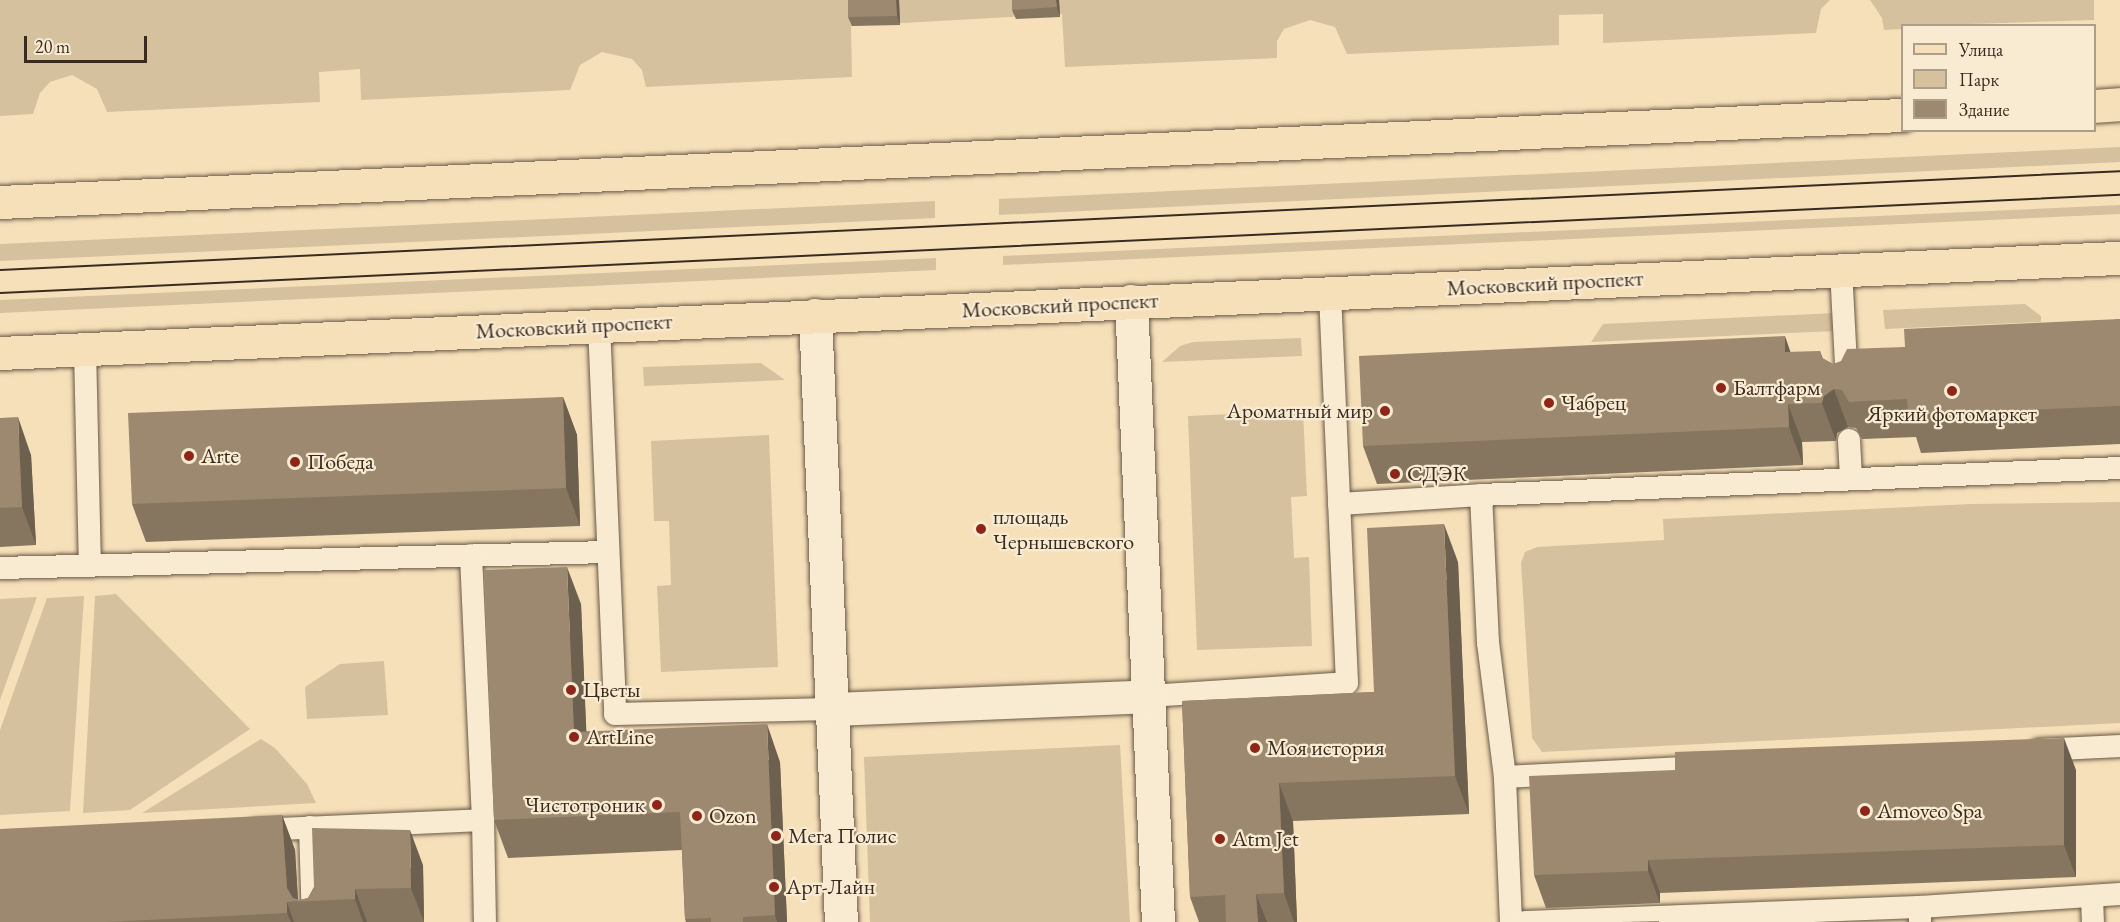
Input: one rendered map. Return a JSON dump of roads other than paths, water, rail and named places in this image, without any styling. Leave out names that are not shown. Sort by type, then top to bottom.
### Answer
[{"type":"main road","points":[[2096,106],[2120,105]]},
{"type":"main road","points":[[0,202],[1901,115]]},
{"type":"main road","name":"Московский проспект","points":[[0,353],[2120,258]]},
{"type":"street","points":[[1131,301],[1158,922]]},
{"type":"street","points":[[815,315],[841,922]]},
{"type":"street","points":[[831,709],[1148,696]]},
{"type":"lane","points":[[1841,269],[1847,388]]},
{"type":"lane","points":[[1148,696],[1347,683],[1330,293]]},
{"type":"lane","points":[[599,325],[615,714],[831,709]]},
{"type":"lane","points":[[86,349],[90,564]]},
{"type":"lane","points":[[1849,440],[1851,478]]},
{"type":"lane","points":[[1339,504],[1481,495],[2120,468]]},
{"type":"lane","points":[[1481,495],[1488,643],[1504,777],[1511,922]]},
{"type":"lane","points":[[0,568],[608,552]]},
{"type":"lane","points":[[471,555],[483,820],[485,922]]},
{"type":"lane","points":[[2020,751],[2120,746]]},
{"type":"lane","points":[[1504,777],[1727,766]]},
{"type":"lane","points":[[228,831],[483,820]]},
{"type":"lane","points":[[310,827],[313,922]]},
{"type":"lane","points":[[1525,922],[1920,914],[2120,894]]},
{"type":"lane","points":[[2092,896],[2093,922]]},
{"type":"tram line","points":[[0,270],[2120,171]]},
{"type":"tram line","points":[[0,293],[2120,195]]},
{"type":"place","name":"Балтфарм","points":[[1721,388]]},
{"type":"place","name":"Яркий фотомаркет","points":[[1952,391]]},
{"type":"place","name":"Чабрец","points":[[1549,403]]},
{"type":"place","name":"Ароматный мир","points":[[1385,411]]},
{"type":"place","name":"Arte","points":[[189,456]]},
{"type":"place","name":"Победа","points":[[295,462]]},
{"type":"place","name":"СДЭК","points":[[1395,474]]},
{"type":"place","name":"площадь Чернышевского","points":[[981,529]]},
{"type":"place","name":"Цветы","points":[[571,690]]},
{"type":"place","name":"ArtLine","points":[[574,737]]},
{"type":"place","name":"Моя история","points":[[1255,748]]},
{"type":"place","name":"Чистотроник","points":[[657,805]]},
{"type":"place","name":"Amoveo Spa","points":[[1865,811]]},
{"type":"place","name":"Ozon","points":[[697,816]]},
{"type":"place","name":"Мега Полис","points":[[776,836]]},
{"type":"place","name":"Atm Jet","points":[[1220,839]]},
{"type":"place","name":"Арт-Лайн","points":[[774,887]]}]
